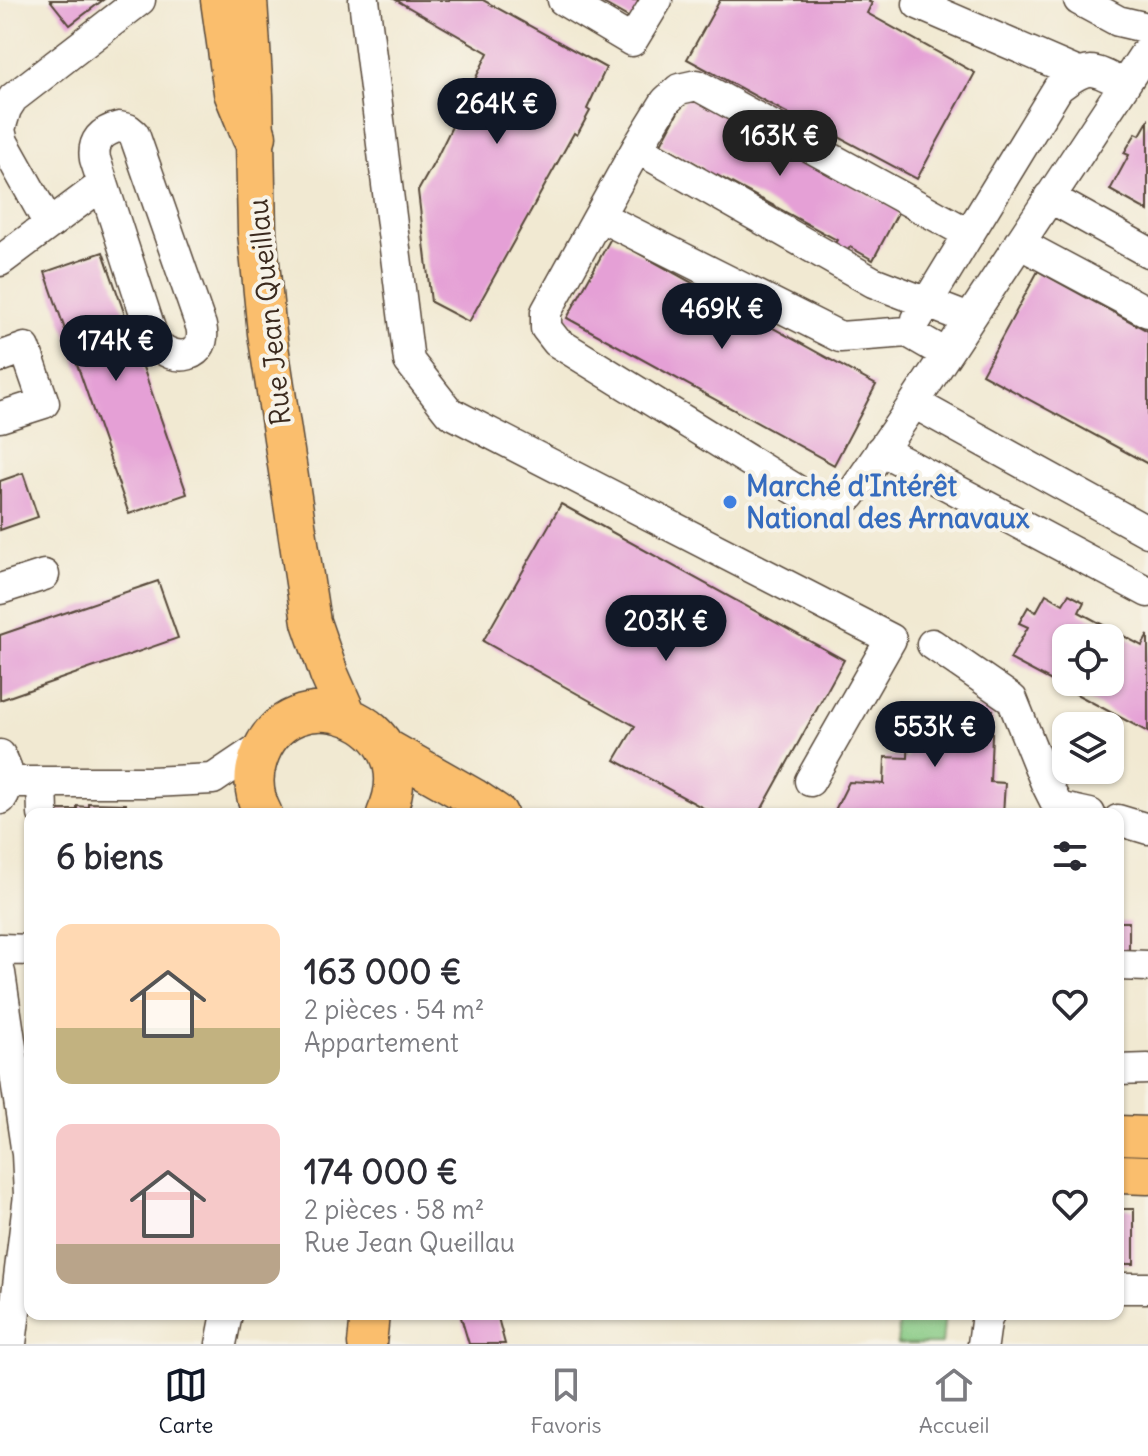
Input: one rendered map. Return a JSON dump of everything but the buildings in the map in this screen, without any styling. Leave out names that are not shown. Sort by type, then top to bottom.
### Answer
[{"type":"highway","points":[[223,0],[236,92],[254,136]]},
{"type":"main road","name":"Rue Jean Queillau","points":[[248,0],[257,232],[267,333],[311,622],[347,715]]},
{"type":"main road","name":"Rue Jean Queillau","points":[[300,716],[311,622]]},
{"type":"main road","points":[[261,808],[255,784],[256,770],[265,744],[280,727],[300,716],[324,711],[347,715],[369,728],[386,748],[394,776],[389,808]]},
{"type":"main road","points":[[386,748],[486,806]]},
{"type":"main road","points":[[437,808],[486,806]]},
{"type":"main road","points":[[1124,1135],[1148,1136]]},
{"type":"main road","points":[[1124,1174],[1148,1175]]},
{"type":"main road","points":[[367,1344],[369,1320]]},
{"type":"lane","points":[[49,224],[3,142],[0,129],[6,109],[13,98],[140,0]]},
{"type":"lane","points":[[364,0],[409,361],[449,412],[891,639],[810,781]]},
{"type":"lane","points":[[563,0],[632,41],[657,0]]},
{"type":"lane","points":[[1079,0],[1118,21],[1148,28]]},
{"type":"lane","points":[[918,4],[1078,73],[1098,71],[1124,85]]},
{"type":"lane","points":[[969,234],[697,85],[679,89],[666,101],[599,216],[546,312],[546,328],[557,342],[811,499],[831,500],[851,495],[1148,49]]},
{"type":"lane","points":[[908,332],[1058,88],[1078,73]]},
{"type":"lane","points":[[119,127],[128,129],[134,134],[201,326],[203,335],[199,346],[190,354],[172,356],[161,350],[154,341],[103,184],[93,151],[95,143],[109,130],[119,127]]},
{"type":"lane","points":[[637,148],[873,282],[969,319]]},
{"type":"lane","points":[[0,261],[103,184]]},
{"type":"lane","points":[[992,197],[1035,220],[1148,312]]},
{"type":"lane","points":[[599,216],[840,337],[908,332],[946,354]]},
{"type":"lane","points":[[1035,220],[1148,252]]},
{"type":"lane","points":[[0,357],[25,348],[44,403],[0,417]]},
{"type":"lane","points":[[914,403],[1148,532]]},
{"type":"lane","points":[[881,450],[1148,592]]},
{"type":"lane","points":[[0,589],[44,575]]},
{"type":"lane","points":[[932,644],[1012,699],[1045,781],[1058,807],[1063,808]]},
{"type":"lane","points":[[3,779],[151,782],[213,779],[265,744]]},
{"type":"lane","points":[[213,779],[257,808]]},
{"type":"lane","points":[[42,782],[43,808]]},
{"type":"lane","points":[[1124,822],[1148,829]]},
{"type":"lane","points":[[0,949],[24,950]]},
{"type":"lane","points":[[1124,965],[1148,966]]},
{"type":"lane","points":[[0,973],[24,1134]]},
{"type":"lane","points":[[1124,1070],[1148,1069]]},
{"type":"lane","points":[[11,1344],[24,1236]]},
{"type":"lane","points":[[1124,1288],[1148,1288]]},
{"type":"lane","points":[[221,1344],[226,1320]]},
{"type":"lane","points":[[983,1344],[987,1320]]},
{"type":"green space","points":[[899,1320],[944,1320],[942,1344],[897,1344]]},
{"type":"place","name":"Marché d'Intérêt National des Arnavaux","points":[[730,502]]}]
